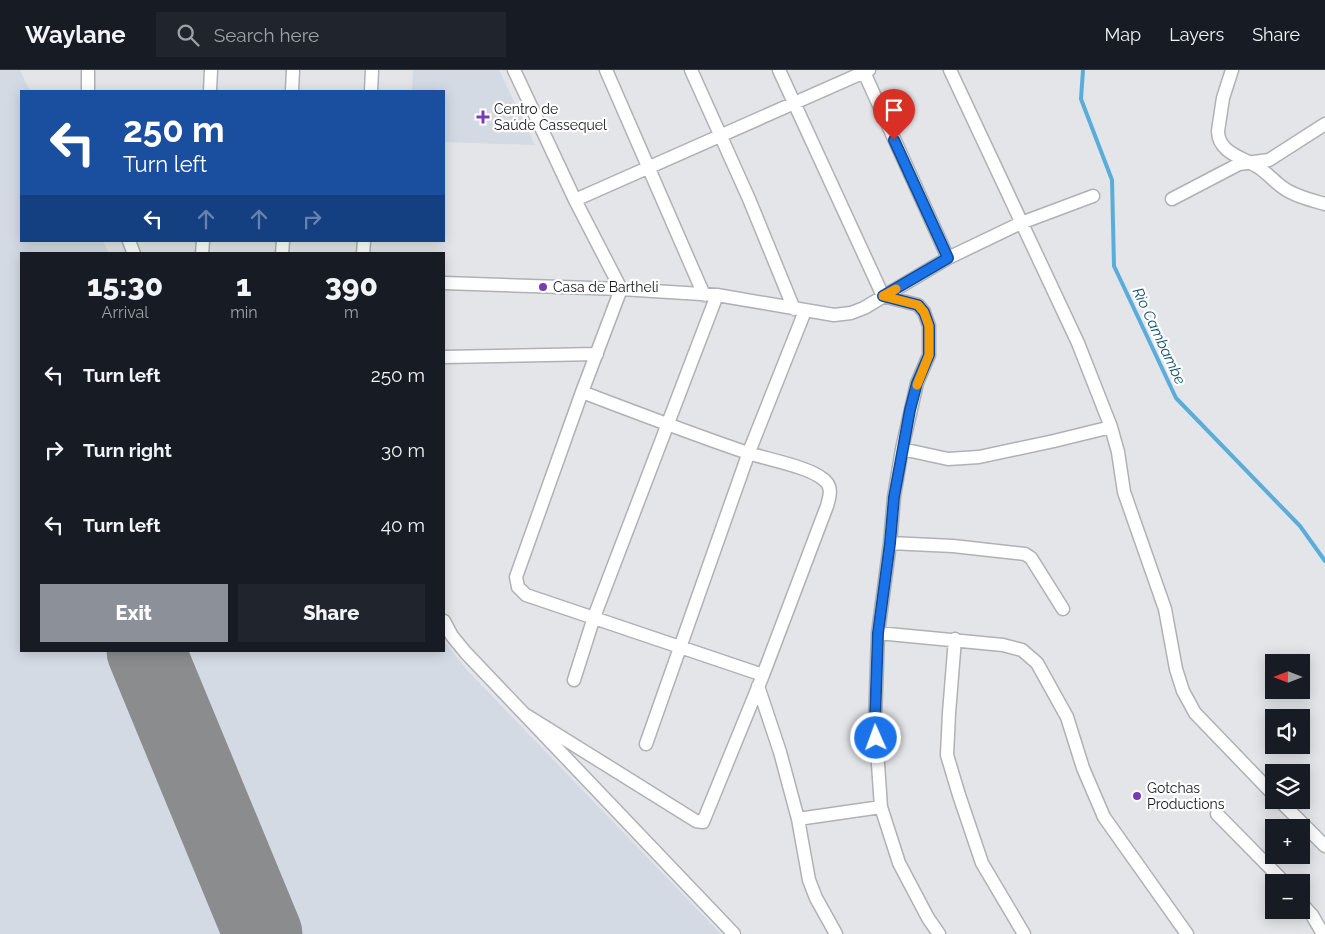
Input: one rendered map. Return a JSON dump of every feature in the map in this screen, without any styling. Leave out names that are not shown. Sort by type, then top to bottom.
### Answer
[{"type":"street","points":[[88,70],[88,90]]},
{"type":"street","points":[[210,90],[211,70]]},
{"type":"street","points":[[292,90],[293,70]]},
{"type":"street","points":[[371,90],[372,70]]},
{"type":"street","points":[[514,70],[621,289],[516,577],[518,587],[526,595],[594,617],[761,680]]},
{"type":"street","points":[[606,70],[704,295]]},
{"type":"street","points":[[646,744],[799,310],[691,70]]},
{"type":"street","points":[[779,70],[883,296]]},
{"type":"street","points":[[950,70],[1078,343],[1111,427],[1118,452],[1124,492],[1165,609],[1176,670],[1183,691],[1195,713],[1265,786]]},
{"type":"street","points":[[1232,70],[1223,98],[1218,136],[1228,151],[1236,157],[1258,167],[1291,192],[1325,204]]},
{"type":"street","points":[[576,200],[721,137],[865,71],[948,258]]},
{"type":"street","points":[[1172,199],[1239,164],[1269,160],[1325,124]]},
{"type":"street","points":[[445,283],[621,289],[717,295],[834,315],[864,308],[948,258],[1021,223],[1093,196]]},
{"type":"street","points":[[574,680],[594,617],[717,295]]},
{"type":"street","points":[[883,296],[918,305],[924,312],[929,326],[929,355],[917,383],[902,449],[894,497],[878,633],[875,721],[881,807],[899,863],[928,918],[939,934]]},
{"type":"street","points":[[445,357],[597,354]]},
{"type":"street","points":[[526,716],[699,822],[703,822],[761,680],[828,506],[831,492],[828,483],[812,472],[749,453],[582,392]]},
{"type":"street","points":[[902,449],[948,459],[979,456],[1111,427]]},
{"type":"street","points":[[890,543],[954,546],[1025,554],[1031,558],[1063,609]]},
{"type":"street","points":[[445,623],[452,636],[466,653],[734,934]]},
{"type":"street","points":[[878,633],[1003,645],[1022,650],[1037,663],[1067,717],[1083,768],[1104,818],[1187,934]]},
{"type":"street","points":[[955,639],[949,713],[948,755],[959,795],[982,862],[1024,934]]},
{"type":"street","points":[[761,680],[798,819],[809,880],[816,898],[836,934]]},
{"type":"street","points":[[798,819],[881,807]]},
{"type":"street","points":[[1288,809],[1325,846]]},
{"type":"street","points":[[1217,814],[1276,874]]},
{"type":"street","points":[[1310,913],[1322,934]]},
{"type":"shaded area","points":[[0,70],[20,70],[30,90],[20,90],[20,242],[103,242],[108,252],[20,252],[20,652],[445,652],[445,642],[467,670],[721,934],[0,934]]},
{"type":"shaded area","name":"Centro de Saúde Cassequel","points":[[413,70],[499,70],[535,145],[445,142],[445,90],[412,90]]},
{"type":"waterway","name":"Rio Cambambe","points":[[1083,70],[1081,99],[1112,180],[1114,266],[1176,398],[1300,526],[1325,561]]},
{"type":"runway","points":[[146,652],[263,934]]},
{"type":"slow traffic","points":[[896,289],[883,296],[892,300],[918,305],[924,312],[929,326],[929,355],[917,385]]},
{"type":"place","name":"Centro de Saúde Cassequel","points":[[483,117]]},
{"type":"place","name":"Casa de Bartheli","points":[[543,287]]},
{"type":"place","name":"Gotchas Productions","points":[[1137,796]]},
{"type":"route","points":[[876,738],[878,633],[894,497],[910,410],[917,383],[929,355],[929,326],[924,312],[918,305],[892,300],[883,296],[948,258],[894,140]]}]
